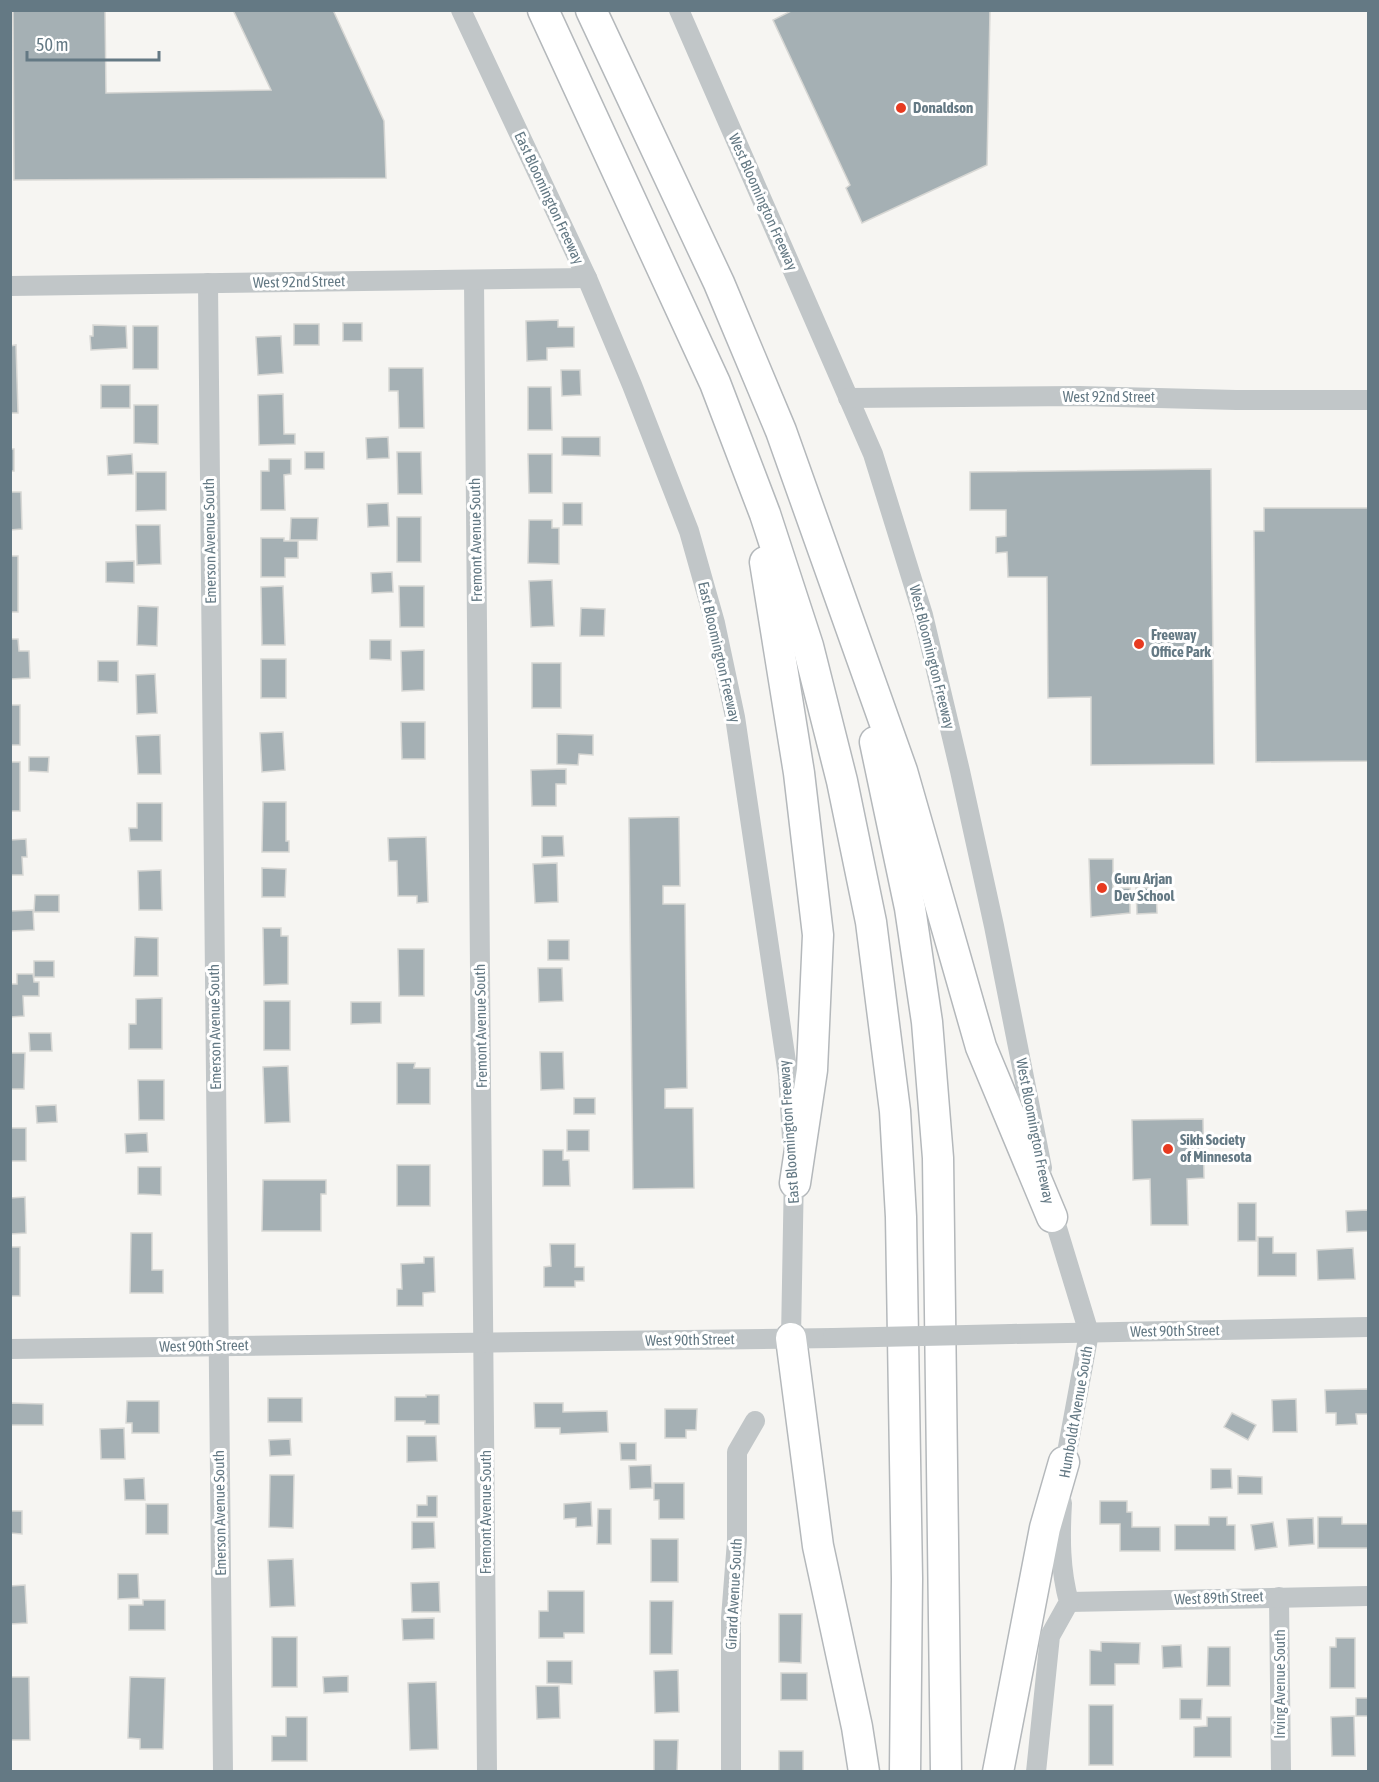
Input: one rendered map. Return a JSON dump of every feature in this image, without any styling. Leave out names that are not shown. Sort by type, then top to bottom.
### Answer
[{"type":"highway","points":[[543,10],[715,383],[765,514],[808,646],[842,782],[871,922],[894,1100],[902,1217],[907,1579],[905,1772]]},
{"type":"highway","points":[[591,10],[719,282],[781,432],[902,771],[981,1047],[1052,1217]]},
{"type":"highway","points":[[752,479],[799,772],[818,935],[812,1070],[795,1183]]},
{"type":"highway","points":[[840,596],[908,897],[927,1022],[938,1158],[946,1772]]},
{"type":"highway","points":[[791,1338],[818,1546],[857,1727],[864,1772]]},
{"type":"highway","points":[[998,1772],[1045,1528],[1064,1462]]},
{"type":"street","name":"East Bloomington Freeway","points":[[461,10],[587,278],[632,385],[688,531],[715,623],[735,717],[788,1075],[795,1183],[791,1338]]},
{"type":"street","name":"West Bloomington Freeway","points":[[679,10],[873,454],[925,626],[992,915],[1052,1217],[1089,1333]]},
{"type":"street","name":"West 92nd Street","points":[[10,286],[587,278]]},
{"type":"street","name":"Fremont Avenue South","points":[[474,280],[487,1772]]},
{"type":"street","name":"Emerson Avenue South","points":[[208,283],[223,1772]]},
{"type":"street","name":"West 92nd Street","points":[[848,398],[1079,396],[1236,400],[1368,400]]},
{"type":"street","name":"West 90th Street","points":[[10,1348],[833,1338],[1368,1327]]},
{"type":"street","name":"Humboldt Avenue South","points":[[1069,1602],[1063,1580],[1060,1534],[1064,1462],[1089,1333]]},
{"type":"street","name":"Girard Avenue South","points":[[731,1772],[730,1618],[737,1541],[737,1452],[755,1421]]},
{"type":"street","name":"West 89th Street","points":[[1069,1602],[1368,1596]]},
{"type":"street","name":"Irving Avenue South","points":[[1279,1597],[1281,1772]]},
{"type":"street","points":[[1036,1772],[1050,1636],[1069,1602]]},
{"type":"building","points":[[13,10],[105,10],[106,93],[271,90],[233,10],[333,10],[384,121],[386,178],[14,180]]},
{"type":"building","name":"Donaldson","points":[[793,10],[990,10],[987,165],[862,223],[846,188],[850,185],[773,20]]},
{"type":"building","points":[[558,320],[558,327],[574,327],[574,347],[547,348],[547,360],[527,361],[526,321]]},
{"type":"building","points":[[343,323],[362,323],[362,341],[343,341]]},
{"type":"building","points":[[294,324],[319,324],[319,345],[294,345]]},
{"type":"building","points":[[93,325],[126,326],[127,348],[91,350],[90,336],[93,336]]},
{"type":"building","points":[[133,326],[158,326],[158,369],[133,369]]},
{"type":"building","points":[[281,336],[283,373],[258,375],[256,337]]},
{"type":"building","points":[[16,345],[18,413],[10,413],[10,346]]},
{"type":"building","points":[[389,368],[423,368],[424,428],[399,428],[398,391],[389,391]]},
{"type":"building","points":[[561,370],[580,370],[581,395],[562,396]]},
{"type":"building","points":[[101,385],[130,385],[130,408],[101,408]]},
{"type":"building","points":[[528,387],[551,387],[552,430],[528,430]]},
{"type":"building","points":[[283,394],[284,434],[295,434],[295,444],[259,445],[258,395]]},
{"type":"building","points":[[134,405],[158,405],[158,444],[134,443]]},
{"type":"building","points":[[388,437],[389,458],[367,459],[366,438]]},
{"type":"building","points":[[562,437],[600,437],[600,456],[562,455]]},
{"type":"building","points":[[10,449],[14,449],[14,471],[10,471]]},
{"type":"building","points":[[305,452],[324,452],[324,469],[305,469]]},
{"type":"building","points":[[397,452],[421,452],[422,494],[398,494]]},
{"type":"building","points":[[132,454],[133,474],[108,475],[107,456]]},
{"type":"building","points":[[528,454],[552,454],[552,493],[529,493]]},
{"type":"building","points":[[269,459],[291,459],[291,474],[284,475],[285,510],[261,510],[261,471],[269,471]]},
{"type":"building","name":"Freeway Office Park","points":[[1211,469],[1214,764],[1091,765],[1091,697],[1048,698],[1047,577],[1008,577],[1007,552],[996,553],[996,537],[1006,536],[1006,510],[970,510],[970,472]]},
{"type":"building","points":[[136,472],[166,472],[166,510],[136,511]]},
{"type":"building","points":[[10,492],[21,492],[22,529],[10,530]]},
{"type":"building","points":[[388,503],[389,526],[368,527],[367,504]]},
{"type":"building","points":[[563,503],[582,503],[582,525],[563,525]]},
{"type":"building","points":[[1264,508],[1368,508],[1368,761],[1256,762],[1254,531],[1264,531]]},
{"type":"building","points":[[397,517],[421,517],[421,562],[397,562]]},
{"type":"building","points":[[291,518],[318,518],[317,540],[290,540]]},
{"type":"building","points":[[529,520],[552,520],[552,528],[559,528],[559,564],[528,563]]},
{"type":"building","points":[[136,525],[160,525],[161,564],[137,565]]},
{"type":"building","points":[[261,538],[284,538],[284,541],[298,541],[298,558],[285,558],[285,577],[261,577]]},
{"type":"building","points":[[10,556],[18,556],[18,612],[10,612]]},
{"type":"building","points":[[134,561],[134,583],[106,582],[106,562]]},
{"type":"building","points":[[392,572],[393,592],[372,593],[371,573]]},
{"type":"building","points":[[552,580],[554,626],[531,627],[529,581]]},
{"type":"building","points":[[283,586],[285,645],[262,645],[261,587]]},
{"type":"building","points":[[399,586],[424,586],[424,627],[400,627]]},
{"type":"building","points":[[138,606],[158,607],[157,646],[137,645]]},
{"type":"building","points":[[581,608],[605,609],[604,636],[580,636]]},
{"type":"building","points":[[10,639],[18,639],[19,651],[29,651],[30,678],[10,679]]},
{"type":"building","points":[[370,640],[391,640],[391,660],[370,659]]},
{"type":"building","points":[[424,650],[424,690],[402,691],[401,651]]},
{"type":"building","points":[[261,659],[286,659],[286,698],[261,698]]},
{"type":"building","points":[[98,661],[118,661],[118,682],[98,681]]},
{"type":"building","points":[[532,663],[561,663],[561,708],[532,708]]},
{"type":"building","points":[[155,674],[157,713],[137,714],[136,675]]},
{"type":"building","points":[[10,705],[20,705],[20,745],[10,745]]},
{"type":"building","points":[[401,722],[425,722],[425,759],[402,759]]},
{"type":"building","points":[[283,732],[285,770],[262,772],[260,733]]},
{"type":"building","points":[[557,734],[593,735],[593,755],[579,754],[578,765],[557,764]]},
{"type":"building","points":[[160,735],[161,774],[138,774],[136,736]]},
{"type":"building","points":[[29,757],[49,757],[48,772],[29,771]]},
{"type":"building","points":[[10,762],[20,762],[20,811],[10,811]]},
{"type":"building","points":[[566,769],[566,784],[556,784],[556,806],[532,806],[531,770]]},
{"type":"building","points":[[263,802],[286,802],[286,841],[289,841],[289,852],[262,852]]},
{"type":"building","points":[[137,803],[162,803],[162,841],[130,841],[129,828],[137,828]]},
{"type":"building","points":[[679,817],[680,886],[663,886],[663,904],[685,904],[687,1088],[665,1089],[665,1108],[693,1108],[694,1188],[633,1189],[629,818]]},
{"type":"building","points":[[542,836],[563,836],[564,856],[542,857]]},
{"type":"building","points":[[426,837],[428,902],[417,903],[417,896],[398,896],[397,861],[389,861],[388,838]]},
{"type":"building","points":[[26,839],[27,857],[22,857],[23,875],[10,875],[10,840]]},
{"type":"building","name":"Guru Arjan Dev School","points":[[1089,859],[1113,859],[1113,888],[1130,888],[1130,913],[1091,917]]},
{"type":"building","points":[[557,863],[558,902],[535,903],[533,864]]},
{"type":"building","points":[[262,868],[286,869],[285,897],[262,897]]},
{"type":"building","points":[[161,870],[162,910],[139,910],[138,871]]},
{"type":"building","points":[[1136,888],[1156,888],[1157,913],[1137,914]]},
{"type":"building","points":[[35,895],[59,895],[59,912],[34,912]]},
{"type":"building","points":[[33,910],[34,930],[10,931],[10,911]]},
{"type":"building","points":[[263,928],[281,928],[281,936],[288,936],[288,984],[264,985]]},
{"type":"building","points":[[135,937],[158,938],[158,976],[134,976]]},
{"type":"building","points":[[548,940],[569,940],[569,960],[548,960]]},
{"type":"building","points":[[398,949],[424,949],[424,996],[399,996]]},
{"type":"building","points":[[34,961],[54,961],[54,977],[34,977]]},
{"type":"building","points":[[538,968],[562,968],[563,1001],[539,1002]]},
{"type":"building","points":[[17,974],[33,974],[34,982],[39,982],[39,996],[23,996],[24,1016],[10,1017],[10,984],[17,984]]},
{"type":"building","points":[[162,998],[162,1049],[129,1049],[129,1024],[136,1024],[136,999]]},
{"type":"building","points":[[264,1001],[290,1001],[290,1050],[264,1050]]},
{"type":"building","points":[[351,1002],[381,1002],[381,1023],[351,1024]]},
{"type":"building","points":[[29,1033],[51,1033],[52,1051],[30,1051]]},
{"type":"building","points":[[540,1052],[563,1052],[564,1089],[541,1090]]},
{"type":"building","points":[[10,1053],[25,1053],[24,1089],[10,1089]]},
{"type":"building","points":[[397,1063],[415,1063],[414,1068],[430,1068],[430,1104],[397,1104]]},
{"type":"building","points":[[288,1066],[290,1122],[265,1123],[263,1067]]},
{"type":"building","points":[[138,1080],[164,1080],[164,1120],[139,1120]]},
{"type":"building","points":[[574,1098],[595,1098],[595,1114],[574,1114]]},
{"type":"building","points":[[56,1105],[57,1122],[37,1123],[36,1106]]},
{"type":"building","name":"Sikh Society of Minnesota","points":[[1203,1119],[1204,1178],[1187,1179],[1188,1225],[1151,1225],[1150,1179],[1133,1180],[1132,1120]]},
{"type":"building","points":[[10,1128],[26,1128],[26,1161],[10,1161]]},
{"type":"building","points":[[567,1130],[589,1130],[589,1151],[567,1151]]},
{"type":"building","points":[[147,1133],[148,1152],[126,1153],[125,1134]]},
{"type":"building","points":[[543,1150],[563,1150],[563,1160],[569,1160],[570,1186],[543,1186]]},
{"type":"building","points":[[397,1165],[430,1165],[430,1206],[397,1206]]},
{"type":"building","points":[[138,1167],[161,1167],[161,1195],[138,1194]]},
{"type":"building","points":[[263,1180],[326,1180],[326,1194],[321,1194],[321,1231],[262,1231]]},
{"type":"building","points":[[25,1197],[26,1233],[10,1234],[10,1198]]},
{"type":"building","points":[[1238,1203],[1256,1203],[1256,1241],[1238,1241]]},
{"type":"building","points":[[1368,1210],[1368,1231],[1347,1232],[1346,1211]]},
{"type":"building","points":[[131,1233],[152,1233],[152,1270],[163,1270],[163,1293],[130,1293]]},
{"type":"building","points":[[1258,1237],[1273,1237],[1273,1253],[1296,1253],[1296,1276],[1258,1276]]},
{"type":"building","points":[[550,1244],[575,1244],[575,1267],[584,1267],[584,1281],[575,1281],[575,1287],[544,1287],[544,1267],[551,1266]]},
{"type":"building","points":[[10,1247],[20,1247],[20,1296],[10,1296]]},
{"type":"building","points":[[1353,1248],[1355,1279],[1318,1280],[1317,1250]]},
{"type":"building","points":[[424,1257],[434,1257],[435,1292],[423,1293],[423,1306],[397,1306],[397,1289],[402,1289],[401,1264],[424,1263]]},
{"type":"building","points":[[1368,1389],[1368,1414],[1356,1414],[1357,1424],[1336,1425],[1336,1413],[1326,1413],[1325,1390]]},
{"type":"building","points":[[426,1395],[439,1395],[439,1424],[425,1424],[425,1421],[395,1421],[395,1397],[426,1397]]},
{"type":"building","points":[[268,1398],[302,1398],[302,1422],[268,1422]]},
{"type":"building","points":[[1296,1399],[1297,1432],[1273,1432],[1272,1400]]},
{"type":"building","points":[[127,1401],[159,1401],[159,1433],[132,1433],[132,1423],[126,1423]]},
{"type":"building","points":[[10,1403],[43,1404],[43,1425],[10,1425]]},
{"type":"building","points":[[534,1403],[563,1403],[563,1412],[607,1411],[608,1432],[560,1434],[560,1428],[535,1428]]},
{"type":"building","points":[[665,1409],[697,1409],[696,1430],[686,1430],[686,1438],[665,1438]]},
{"type":"building","points":[[1232,1413],[1256,1425],[1248,1440],[1224,1427]]},
{"type":"building","points":[[124,1428],[125,1459],[101,1459],[100,1429]]},
{"type":"building","points":[[407,1436],[436,1436],[437,1461],[407,1462]]},
{"type":"building","points":[[290,1439],[291,1455],[270,1456],[269,1440]]},
{"type":"building","points":[[620,1443],[636,1443],[636,1460],[621,1460]]},
{"type":"building","points":[[651,1465],[652,1488],[630,1489],[629,1466]]},
{"type":"building","points":[[1211,1469],[1231,1469],[1232,1488],[1211,1489]]},
{"type":"building","points":[[270,1475],[294,1475],[293,1528],[269,1527]]},
{"type":"building","points":[[1238,1476],[1262,1477],[1262,1494],[1238,1494]]},
{"type":"building","points":[[144,1478],[145,1500],[125,1500],[124,1479]]},
{"type":"building","points":[[654,1483],[684,1483],[684,1519],[659,1519],[659,1500],[654,1500]]},
{"type":"building","points":[[427,1496],[437,1496],[437,1517],[417,1517],[417,1505],[427,1505]]},
{"type":"building","points":[[1100,1501],[1127,1501],[1127,1512],[1132,1512],[1132,1527],[1160,1527],[1160,1551],[1120,1551],[1120,1524],[1100,1524]]},
{"type":"building","points":[[591,1502],[592,1526],[576,1527],[576,1518],[564,1519],[564,1504]]},
{"type":"building","points":[[146,1504],[168,1504],[168,1534],[146,1534]]},
{"type":"building","points":[[598,1509],[611,1509],[611,1544],[597,1544]]},
{"type":"building","points":[[10,1511],[22,1511],[22,1534],[10,1533]]},
{"type":"building","points":[[1209,1517],[1227,1517],[1227,1525],[1235,1525],[1235,1550],[1175,1550],[1175,1525],[1209,1525]]},
{"type":"building","points":[[1318,1517],[1342,1517],[1342,1524],[1368,1524],[1368,1548],[1318,1548]]},
{"type":"building","points":[[1313,1518],[1314,1544],[1289,1546],[1287,1519]]},
{"type":"building","points":[[412,1522],[434,1522],[435,1548],[412,1549]]},
{"type":"building","points":[[1273,1522],[1277,1547],[1255,1550],[1251,1525]]},
{"type":"building","points":[[651,1539],[678,1539],[678,1582],[651,1582]]},
{"type":"building","points":[[293,1559],[295,1606],[270,1607],[268,1560]]},
{"type":"building","points":[[118,1574],[138,1574],[139,1598],[118,1599]]},
{"type":"building","points":[[439,1582],[440,1612],[412,1612],[411,1583]]},
{"type":"building","points":[[25,1585],[27,1623],[10,1624],[10,1586]]},
{"type":"building","points":[[548,1591],[584,1591],[584,1633],[564,1633],[564,1638],[539,1638],[539,1611],[548,1611]]},
{"type":"building","points":[[143,1600],[165,1600],[165,1630],[129,1630],[129,1605],[143,1605]]},
{"type":"building","points":[[650,1601],[673,1601],[672,1654],[650,1654]]},
{"type":"building","points":[[779,1614],[802,1614],[801,1663],[779,1662]]},
{"type":"building","points":[[434,1618],[434,1639],[403,1640],[402,1619]]},
{"type":"building","points":[[272,1637],[297,1637],[297,1687],[272,1687]]},
{"type":"building","points":[[1336,1638],[1355,1638],[1355,1688],[1330,1688],[1330,1647],[1336,1647]]},
{"type":"building","points":[[1101,1642],[1140,1643],[1139,1664],[1115,1664],[1115,1685],[1090,1685],[1090,1650],[1101,1651]]},
{"type":"building","points":[[1181,1645],[1182,1667],[1163,1668],[1162,1646]]},
{"type":"building","points":[[1208,1647],[1230,1647],[1230,1686],[1207,1686]]},
{"type":"building","points":[[547,1661],[572,1661],[572,1684],[547,1683]]},
{"type":"building","points":[[678,1670],[679,1712],[655,1713],[654,1671]]},
{"type":"building","points":[[781,1673],[807,1673],[807,1700],[781,1700]]},
{"type":"building","points":[[348,1676],[348,1692],[324,1693],[323,1677]]},
{"type":"building","points":[[10,1677],[29,1677],[30,1740],[10,1740]]},
{"type":"building","points":[[130,1677],[165,1678],[163,1749],[140,1749],[140,1739],[128,1738]]},
{"type":"building","points":[[436,1682],[438,1749],[410,1750],[408,1683]]},
{"type":"building","points":[[536,1686],[559,1686],[560,1718],[537,1719]]},
{"type":"building","points":[[1356,1698],[1368,1698],[1368,1716],[1356,1716]]},
{"type":"building","points":[[1180,1699],[1202,1699],[1201,1719],[1180,1719]]},
{"type":"building","points":[[1089,1705],[1113,1705],[1113,1765],[1089,1765]]},
{"type":"building","points":[[1354,1716],[1355,1756],[1332,1756],[1331,1717]]},
{"type":"building","points":[[286,1717],[307,1717],[307,1761],[272,1761],[272,1736],[286,1736]]},
{"type":"building","points":[[1207,1717],[1231,1717],[1231,1757],[1194,1757],[1194,1727],[1207,1726]]},
{"type":"building","points":[[654,1740],[678,1740],[677,1772],[654,1772]]},
{"type":"building","points":[[779,1751],[803,1751],[803,1772],[779,1772]]},
{"type":"place","name":"Donaldson","points":[[901,108]]},
{"type":"place","name":"Freeway Office Park","points":[[1139,644]]},
{"type":"place","name":"Guru Arjan Dev School","points":[[1102,888]]},
{"type":"place","name":"Sikh Society of Minnesota","points":[[1168,1149]]}]
